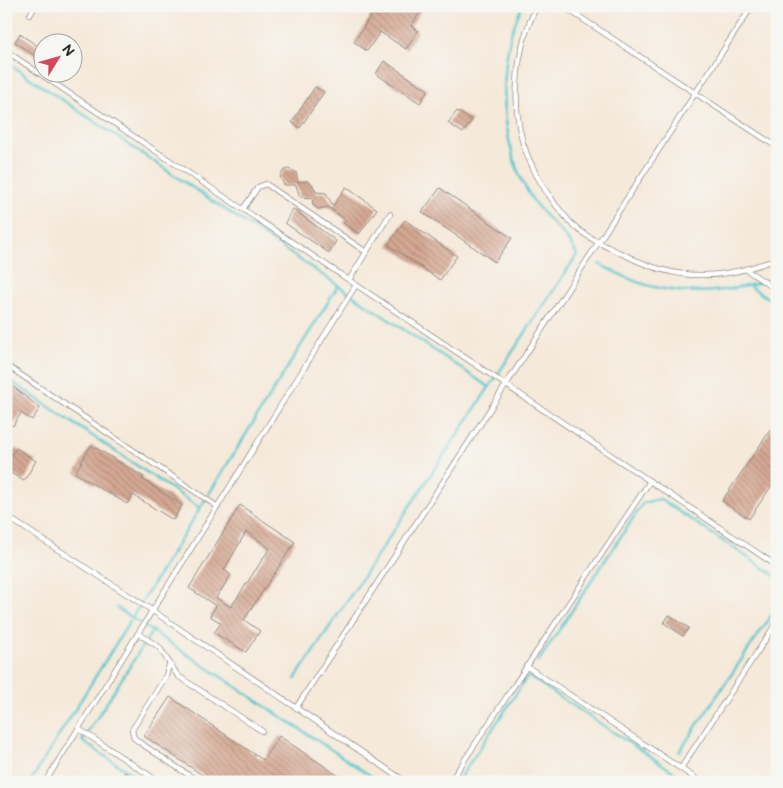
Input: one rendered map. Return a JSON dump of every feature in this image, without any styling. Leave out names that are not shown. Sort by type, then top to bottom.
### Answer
[{"type":"lane","points":[[30,15],[35,6]]},
{"type":"lane","points":[[538,6],[521,48],[517,85],[519,122],[528,156],[547,190],[570,222],[599,243],[643,264],[670,272],[699,276],[745,269],[777,259]]},
{"type":"lane","points":[[563,6],[777,147]]},
{"type":"lane","points":[[296,708],[507,386],[752,6]]},
{"type":"lane","points":[[6,51],[777,566]]},
{"type":"lane","points":[[243,209],[258,187],[266,184],[366,252]]},
{"type":"lane","points":[[349,280],[390,214]]},
{"type":"lane","points":[[745,269],[777,290]]},
{"type":"lane","points":[[45,782],[154,611],[356,285]]},
{"type":"lane","points":[[6,365],[218,507]]},
{"type":"lane","points":[[450,782],[650,481]]},
{"type":"lane","points":[[6,516],[154,611],[406,782]]},
{"type":"lane","points":[[680,768],[777,622]]},
{"type":"lane","points":[[139,634],[159,647],[178,676],[262,731]]},
{"type":"lane","points":[[169,664],[166,676],[132,730],[133,734],[139,742],[199,782]]},
{"type":"lane","points":[[526,666],[701,782]]},
{"type":"lane","points":[[79,729],[160,782]]},
{"type":"building","points":[[377,6],[424,6],[411,26],[418,31],[406,49],[380,32],[367,51],[354,42]]},
{"type":"building","points":[[20,34],[32,42],[32,54],[15,42]]},
{"type":"building","points":[[384,61],[428,90],[420,103],[376,74]]},
{"type":"building","points":[[315,87],[324,92],[300,128],[292,122]]},
{"type":"building","points":[[457,111],[472,120],[463,133],[448,123]]},
{"type":"building","points":[[288,169],[296,172],[298,182],[307,181],[312,184],[316,192],[326,193],[333,206],[346,187],[377,209],[359,234],[343,223],[346,220],[328,207],[318,209],[313,205],[312,198],[300,197],[296,185],[284,185],[280,177],[283,171]]},
{"type":"building","points":[[440,188],[512,238],[495,262],[422,212]]},
{"type":"building","points":[[293,209],[336,241],[329,253],[285,223]]},
{"type":"building","points":[[405,220],[457,256],[440,280],[388,245]]},
{"type":"building","points":[[6,381],[40,408],[32,420],[21,413],[13,426],[6,421]]},
{"type":"building","points":[[773,426],[777,429],[777,478],[749,519],[722,501]]},
{"type":"building","points":[[91,445],[144,477],[142,479],[182,505],[173,520],[133,495],[127,504],[75,473]]},
{"type":"building","points":[[16,448],[36,461],[24,481],[6,470],[6,463]]},
{"type":"building","points":[[240,505],[295,542],[244,620],[260,631],[246,652],[214,633],[221,623],[210,616],[216,606],[189,588]],"holes":[[[246,532],[270,548],[231,607],[216,598],[231,575],[224,570]]]},
{"type":"building","points":[[669,615],[689,628],[683,636],[664,623]]},
{"type":"building","points":[[170,697],[263,760],[279,736],[348,782],[298,782],[293,779],[291,782],[213,782],[144,736]]},
{"type":"building","points":[[125,772],[139,782],[118,782]]},
{"type":"waterway","points":[[295,679],[577,255],[574,248],[534,202],[524,185],[510,146],[506,125],[504,83],[511,33],[522,6]]},
{"type":"waterway","points":[[6,62],[489,387]]},
{"type":"waterway","points":[[599,264],[637,282],[654,287],[689,292],[707,292],[743,287],[777,277]]},
{"type":"waterway","points":[[30,782],[338,286]]},
{"type":"waterway","points":[[751,287],[777,304]]},
{"type":"waterway","points":[[6,378],[200,508]]},
{"type":"waterway","points":[[538,662],[643,503],[660,499],[777,577]]},
{"type":"waterway","points":[[679,752],[777,607]]},
{"type":"waterway","points":[[117,608],[380,782]]},
{"type":"waterway","points":[[144,782],[82,741],[153,630]]},
{"type":"waterway","points":[[457,782],[528,676],[689,782]]}]
